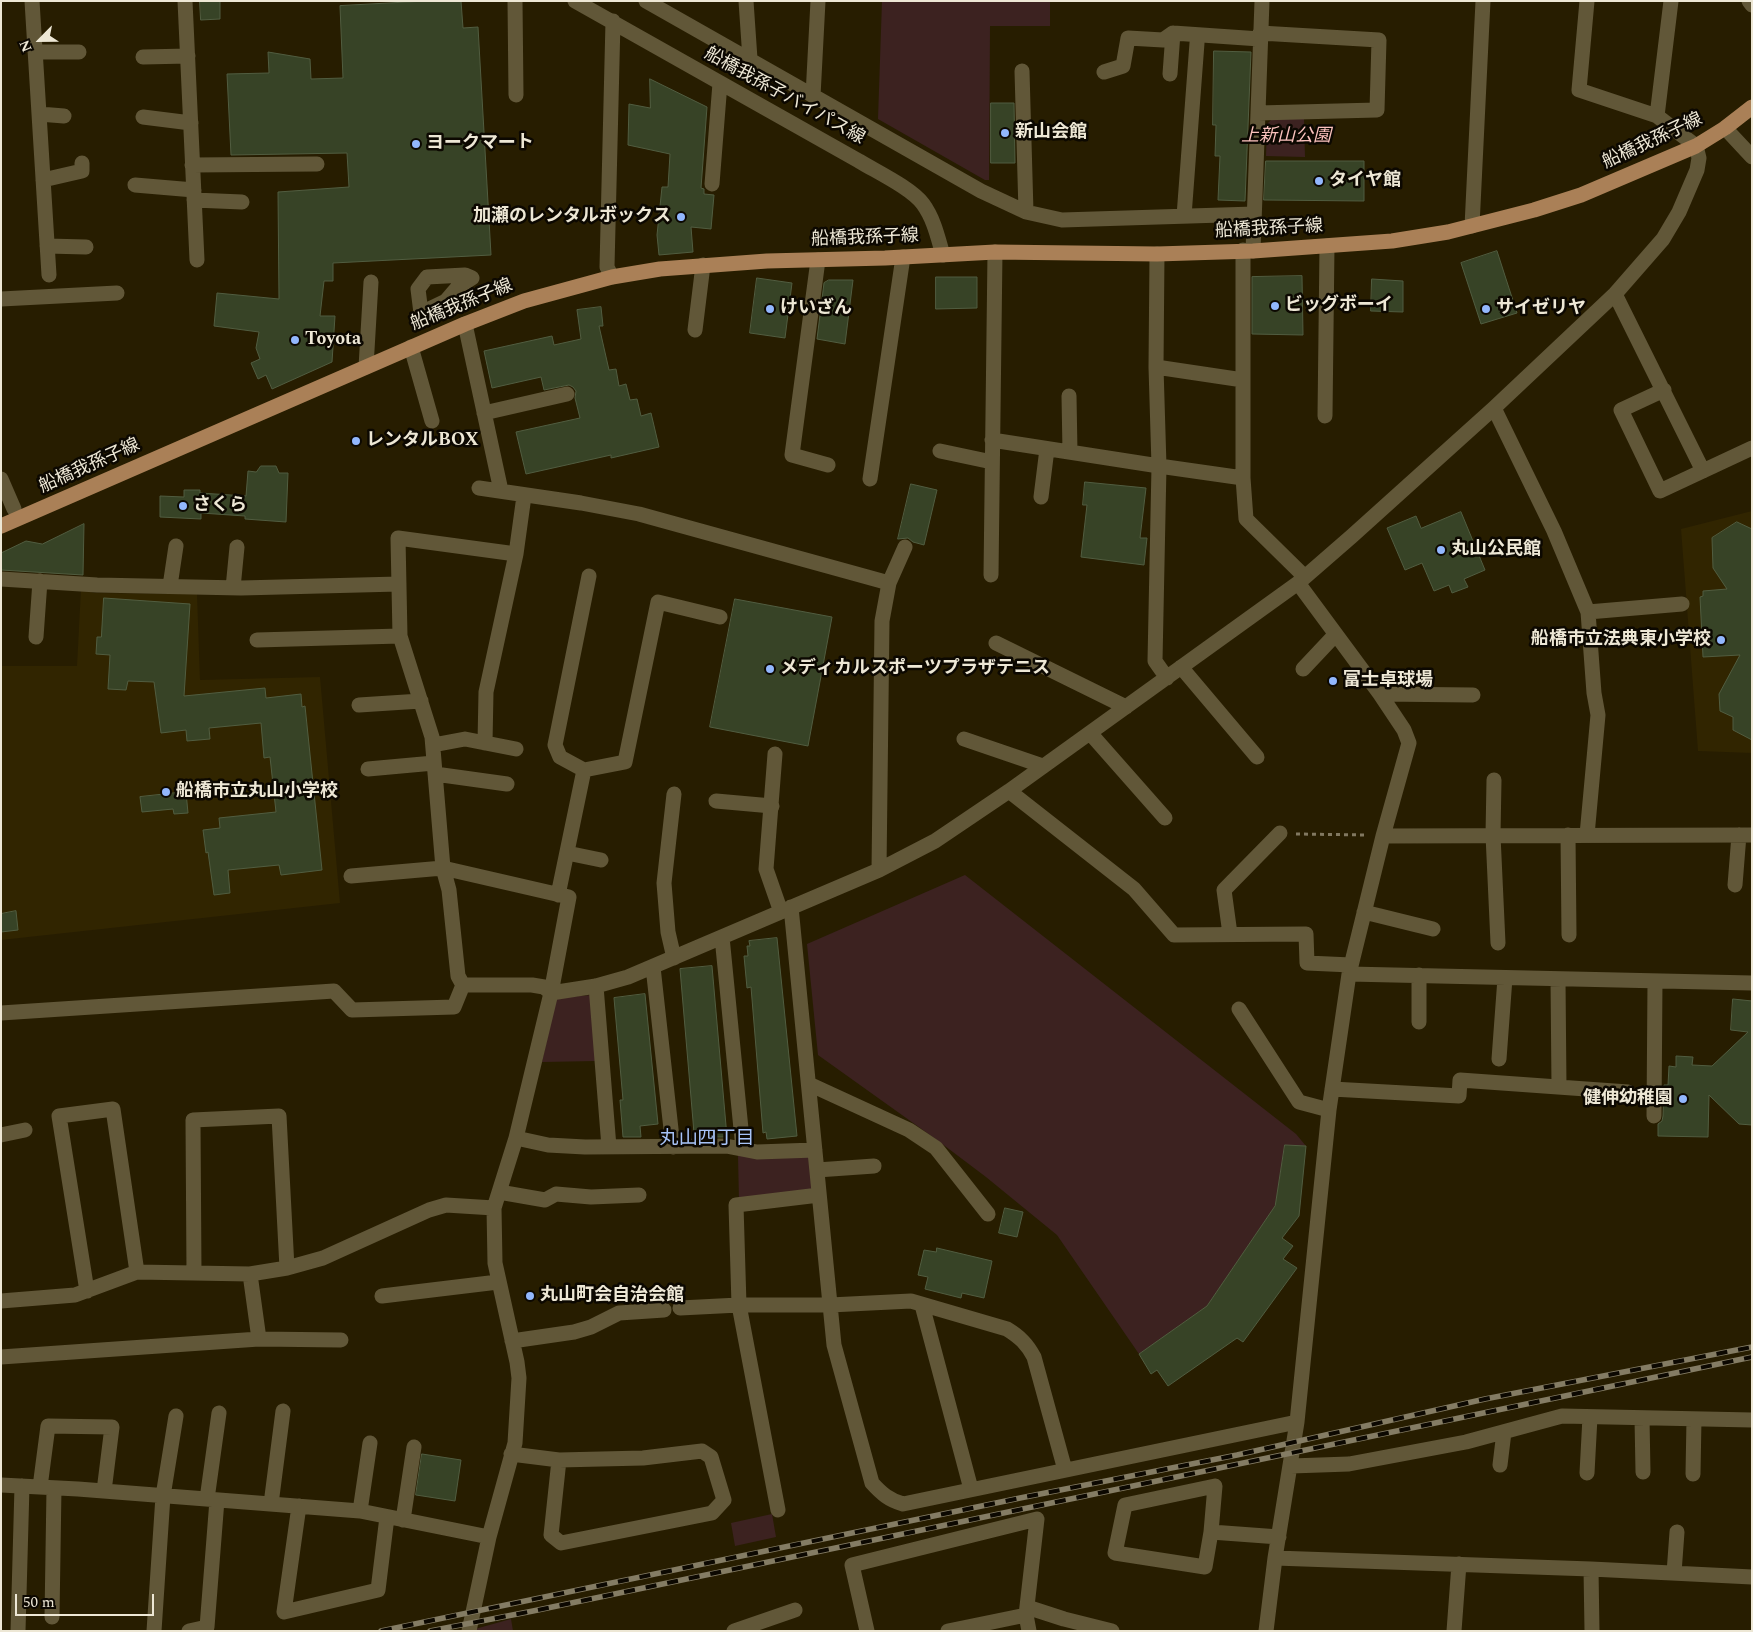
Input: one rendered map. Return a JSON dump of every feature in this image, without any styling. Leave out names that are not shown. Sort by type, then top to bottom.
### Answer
[{"type":"main road","name":"船橋我孫子線","points":[[1,526],[464,324],[524,301],[612,277],[660,269],[703,265],[995,252],[1157,254],[1392,241],[1472,226],[1534,210],[1581,195],[1696,146],[1725,128],[1752,107]]},
{"type":"street","points":[[32,1],[49,275]]},
{"type":"street","points":[[185,1],[197,260]]},
{"type":"street","points":[[514,1],[516,95]]},
{"type":"street","name":"船橋我孫子バイパス線","points":[[575,1],[905,189],[922,203],[926,209],[933,222],[943,255]]},
{"type":"street","points":[[646,1],[982,191],[1026,212],[1062,220],[1254,214]]},
{"type":"street","points":[[746,1],[750,59]]},
{"type":"street","points":[[813,96],[818,1]]},
{"type":"street","points":[[1262,1],[1254,214],[1248,250],[1243,380],[1243,478],[1246,519],[1301,580],[1335,635],[1380,694],[1404,730],[1409,743],[1383,836],[1350,970],[1329,1110],[1298,1422],[1275,1558],[1266,1631]]},
{"type":"street","points":[[1472,226],[1483,1]]},
{"type":"street","points":[[463,985],[532,985],[544,987],[551,993],[596,986],[628,977],[653,967],[879,870],[935,841],[1009,791],[1301,580],[1494,408],[1615,294],[1663,239],[1679,212],[1697,170],[1699,158],[1696,146],[1657,116],[1579,90],[1587,1]]},
{"type":"street","points":[[1657,116],[1671,1]]},
{"type":"street","points":[[1749,1],[1752,4]]},
{"type":"street","points":[[612,277],[607,267],[613,21]]},
{"type":"street","points":[[1170,74],[1173,33]]},
{"type":"street","points":[[1104,72],[1123,66],[1128,38],[1163,40],[1173,33],[1379,40],[1377,110],[1258,113]]},
{"type":"street","points":[[1184,216],[1198,43]]},
{"type":"street","points":[[35,52],[79,52]]},
{"type":"street","points":[[143,57],[188,56]]},
{"type":"street","points":[[1022,71],[1026,212]]},
{"type":"street","points":[[712,184],[720,83]]},
{"type":"street","points":[[40,114],[64,116]]},
{"type":"street","points":[[143,117],[191,123]]},
{"type":"street","points":[[1725,128],[1752,157]]},
{"type":"street","points":[[43,180],[82,171],[82,162]]},
{"type":"street","points":[[192,165],[317,164]]},
{"type":"street","points":[[135,184],[242,202]]},
{"type":"street","points":[[48,246],[86,247]]},
{"type":"street","points":[[1325,416],[1327,246]]},
{"type":"street","points":[[991,575],[995,252]]},
{"type":"street","points":[[1157,254],[1156,367],[1159,466],[1155,661],[1166,678]]},
{"type":"street","points":[[870,479],[903,257]]},
{"type":"street","points":[[818,260],[792,455],[828,465]]},
{"type":"street","points":[[695,330],[703,265]]},
{"type":"street","points":[[366,367],[371,282]]},
{"type":"street","points":[[1,299],[118,293]]},
{"type":"street","points":[[1615,294],[1703,471]]},
{"type":"street","points":[[464,324],[500,486]]},
{"type":"street","points":[[411,347],[432,421]]},
{"type":"street","points":[[1156,367],[1243,380]]},
{"type":"street","points":[[1664,390],[1622,410],[1660,491],[1752,448]]},
{"type":"street","points":[[484,413],[567,394]]},
{"type":"street","points":[[1069,396],[1070,452]]},
{"type":"street","points":[[1494,408],[1554,531],[1588,612],[1594,693],[1598,715],[1587,835]]},
{"type":"street","points":[[992,440],[1243,478]]},
{"type":"street","points":[[1041,497],[1047,448]]},
{"type":"street","points":[[940,451],[992,462]]},
{"type":"street","points":[[1,480],[14,509]]},
{"type":"street","points":[[480,488],[639,514],[889,583]]},
{"type":"street","points":[[485,743],[486,692],[516,554],[524,496]]},
{"type":"street","points":[[463,985],[458,976],[449,890],[443,868],[432,737],[400,636],[398,538],[516,554]]},
{"type":"street","points":[[170,586],[176,546]]},
{"type":"street","points":[[233,588],[237,546]]},
{"type":"street","points":[[879,870],[882,621],[889,583],[904,547]]},
{"type":"street","points":[[589,576],[555,744],[560,757],[584,770],[625,762],[658,602],[720,617]]},
{"type":"street","points":[[1,579],[97,585],[233,588],[399,584]]},
{"type":"street","points":[[36,637],[40,581]]},
{"type":"street","points":[[1588,612],[1682,604]]},
{"type":"street","points":[[1303,669],[1335,635]]},
{"type":"street","points":[[258,640],[400,636]]},
{"type":"street","points":[[996,643],[1126,707]]},
{"type":"street","points":[[1181,668],[1257,757]]},
{"type":"street","points":[[1380,694],[1473,695]]},
{"type":"street","points":[[359,705],[420,700]]},
{"type":"street","points":[[1090,733],[1165,818]]},
{"type":"street","points":[[432,744],[465,739],[516,749]]},
{"type":"street","points":[[964,739],[1043,766]]},
{"type":"street","points":[[776,754],[766,869],[786,910],[809,1084],[834,1345],[872,1483],[884,1496],[903,1504],[1298,1422]]},
{"type":"street","points":[[368,768],[434,768],[507,784]]},
{"type":"street","points":[[558,895],[584,770]]},
{"type":"street","points":[[1494,780],[1493,835],[1498,942]]},
{"type":"street","points":[[1009,791],[1134,889],[1174,935],[1306,934],[1307,962],[1350,970],[1506,978],[1752,983]]},
{"type":"street","points":[[674,794],[664,883],[668,932],[674,958]]},
{"type":"street","points":[[716,801],[772,806]]},
{"type":"street","points":[[1230,934],[1224,890],[1280,833]]},
{"type":"street","points":[[1568,835],[1569,935]]},
{"type":"street","points":[[1383,836],[1746,835],[1735,885]]},
{"type":"street","points":[[567,853],[601,860]]},
{"type":"street","points":[[351,876],[443,868],[569,897],[551,993],[516,1138],[494,1208],[494,1257],[519,1378],[515,1443],[489,1537],[469,1631]]},
{"type":"street","points":[[1364,912],[1433,929]]},
{"type":"street","points":[[722,937],[743,1150]]},
{"type":"street","points":[[653,967],[674,1146]]},
{"type":"street","points":[[1419,975],[1419,1022]]},
{"type":"street","points":[[1499,1059],[1506,978]]},
{"type":"street","points":[[1558,979],[1559,1087]]},
{"type":"street","points":[[1654,1116],[1656,981]]},
{"type":"street","points":[[1,1013],[334,991],[352,1010],[454,1008],[463,985]]},
{"type":"street","points":[[596,986],[610,1147]]},
{"type":"street","points":[[1240,1009],[1299,1102],[1329,1110]]},
{"type":"street","points":[[1332,1089],[1459,1096],[1460,1080],[1628,1092]]},
{"type":"street","points":[[809,1084],[909,1130],[936,1148],[988,1214]]},
{"type":"street","points":[[87,1291],[59,1116],[113,1109],[137,1272]]},
{"type":"street","points":[[194,1273],[193,1120],[278,1116],[288,1268]]},
{"type":"street","points":[[1,1134],[25,1130]]},
{"type":"street","points":[[516,1138],[548,1145],[610,1147],[726,1146],[757,1152],[815,1150]]},
{"type":"street","points":[[817,1170],[874,1166]]},
{"type":"street","points":[[499,1192],[545,1200],[556,1194],[590,1197],[639,1195]]},
{"type":"street","points":[[778,1510],[739,1305],[736,1205],[820,1195]]},
{"type":"street","points":[[1,1301],[75,1296],[137,1272],[250,1274],[288,1268],[324,1258],[429,1210],[446,1206],[494,1208]]},
{"type":"street","points":[[250,1274],[259,1339]]},
{"type":"street","points":[[382,1296],[498,1282]]},
{"type":"street","points":[[680,1308],[911,1302],[1007,1329],[1028,1345],[1034,1357],[1065,1470]]},
{"type":"street","points":[[922,1304],[971,1489]]},
{"type":"street","points":[[512,1341],[574,1332],[596,1325],[619,1313],[664,1310]]},
{"type":"street","points":[[1,1357],[259,1339],[341,1340]]},
{"type":"street","points":[[271,1504],[284,1411]]},
{"type":"street","points":[[189,1631],[207,1626],[212,1500],[219,1413]]},
{"type":"street","points":[[154,1631],[163,1496],[176,1416]]},
{"type":"street","points":[[1291,1466],[1348,1464],[1466,1442],[1562,1416],[1752,1420]]},
{"type":"street","points":[[1587,1473],[1590,1417]]},
{"type":"street","points":[[1642,1418],[1643,1472]]},
{"type":"street","points":[[1693,1474],[1694,1419]]},
{"type":"street","points":[[52,1617],[47,1487],[48,1426],[112,1427],[104,1491]]},
{"type":"street","points":[[1500,1465],[1504,1432]]},
{"type":"street","points":[[360,1511],[370,1443]]},
{"type":"street","points":[[403,1520],[414,1447]]},
{"type":"street","points":[[511,1454],[559,1460],[643,1458],[702,1451],[710,1457],[724,1500],[712,1513],[561,1543],[551,1535],[559,1460]]},
{"type":"street","points":[[1,1485],[360,1511],[489,1537]]},
{"type":"street","points":[[18,1631],[22,1486]]},
{"type":"street","points":[[1215,1486],[1211,1532],[1205,1567],[1115,1553],[1125,1505],[1215,1486]]},
{"type":"street","points":[[299,1506],[284,1612],[378,1590],[386,1516]]},
{"type":"street","points":[[867,1631],[852,1565],[1037,1519],[1026,1611],[1029,1631]]},
{"type":"street","points":[[1211,1532],[1279,1537]]},
{"type":"street","points":[[1674,1573],[1677,1532]]},
{"type":"street","points":[[1275,1558],[1591,1569],[1752,1577]]},
{"type":"street","points":[[1454,1631],[1459,1564]]},
{"type":"street","points":[[1591,1569],[1592,1631]]},
{"type":"street","points":[[734,1631],[795,1610]]},
{"type":"street","points":[[948,1631],[1026,1611],[1112,1631]]},
{"type":"path","points":[[1280,833],[1383,836]]},
{"type":"shaded area","name":"船橋市立法典東小学校","points":[[1752,511],[1752,753],[1698,751],[1681,529]]},
{"type":"shaded area","name":"船橋市立丸山小学校","points":[[81,589],[94,593],[197,594],[200,680],[320,677],[340,903],[1,940],[1,666],[77,666]]},
{"type":"green space","points":[[882,1],[1050,1],[1050,26],[990,26],[989,180],[985,180],[878,119]]},
{"type":"green space","name":"上新山公園","points":[[1274,117],[1304,119],[1305,157],[1266,156],[1267,124]]},
{"type":"green space","points":[[965,875],[1296,1134],[1306,1146],[1285,1145],[1275,1206],[1207,1306],[1139,1354],[1057,1235],[937,1140],[818,1055],[807,944]]},
{"type":"green space","points":[[592,995],[596,1061],[542,1062],[556,998]]},
{"type":"green space","points":[[738,1156],[809,1156],[814,1191],[739,1200]]},
{"type":"green space","points":[[772,1514],[776,1537],[735,1546],[731,1523]]},
{"type":"green space","points":[[511,1619],[513,1631],[475,1631],[475,1629]]},
{"type":"building","points":[[200,1],[220,1],[220,19],[201,20]]},
{"type":"building","points":[[461,1],[463,28],[478,27],[491,255],[333,263],[333,281],[324,281],[320,316],[335,316],[332,362],[272,389],[266,375],[258,379],[251,363],[260,359],[256,348],[259,332],[214,326],[217,293],[279,299],[278,192],[349,187],[347,153],[231,155],[227,74],[269,73],[268,52],[310,59],[311,79],[343,78],[340,6]]},
{"type":"building","points":[[1214,51],[1251,52],[1245,201],[1218,200],[1220,156],[1215,156],[1216,125],[1213,125]]},
{"type":"building","points":[[650,79],[707,107],[701,188],[704,189],[704,194],[714,195],[711,229],[691,227],[693,252],[659,255],[657,235],[662,187],[668,187],[670,154],[628,145],[629,104],[650,108]]},
{"type":"building","points":[[991,103],[1014,103],[1015,163],[991,163]]},
{"type":"building","name":"タイヤ館","points":[[1266,161],[1364,161],[1364,201],[1264,200]]},
{"type":"building","points":[[1497,251],[1517,313],[1481,324],[1461,263]]},
{"type":"building","name":"ビッグボーイ","points":[[1302,276],[1303,335],[1252,334],[1252,277]]},
{"type":"building","points":[[936,277],[977,277],[977,308],[936,309]]},
{"type":"building","points":[[757,278],[792,283],[785,338],[750,333]]},
{"type":"building","points":[[1372,279],[1403,281],[1403,312],[1371,311]]},
{"type":"building","points":[[829,280],[853,280],[845,344],[817,339],[824,283]]},
{"type":"building","points":[[601,307],[603,326],[599,326],[609,370],[616,369],[619,386],[626,384],[630,400],[637,399],[641,416],[651,413],[659,447],[611,458],[611,455],[526,474],[516,432],[580,418],[575,398],[576,391],[569,385],[544,390],[541,377],[492,388],[484,351],[552,336],[554,345],[581,339],[577,310]]},
{"type":"building","points":[[261,466],[276,466],[279,473],[288,473],[286,522],[245,519],[245,516],[201,513],[201,519],[160,517],[160,496],[184,497],[184,490],[200,490],[200,493],[246,496],[248,471],[256,472]]},
{"type":"building","points":[[1085,482],[1146,488],[1140,538],[1147,538],[1144,565],[1081,557],[1087,505],[1083,505]]},
{"type":"building","points":[[911,484],[937,490],[924,545],[913,542],[908,538],[898,539]]},
{"type":"building","points":[[1461,512],[1485,570],[1464,579],[1468,587],[1452,593],[1449,585],[1434,591],[1422,563],[1405,570],[1387,528],[1416,516],[1421,528]]},
{"type":"building","points":[[1737,522],[1752,529],[1752,740],[1733,730],[1733,717],[1720,711],[1719,694],[1740,655],[1703,657],[1700,597],[1703,596],[1703,591],[1727,589],[1713,568],[1712,538]]},
{"type":"building","points":[[84,524],[83,575],[1,570],[1,553],[26,541],[42,544]]},
{"type":"building","points":[[104,598],[190,604],[184,696],[265,688],[266,698],[301,694],[302,707],[305,706],[322,870],[281,875],[279,865],[228,870],[230,893],[214,895],[203,830],[220,828],[219,818],[276,812],[270,757],[264,758],[261,723],[209,728],[210,739],[187,741],[186,730],[161,733],[154,682],[128,681],[126,690],[108,689],[110,655],[96,654],[97,637],[101,637]]},
{"type":"building","points":[[735,599],[832,617],[808,746],[710,727]]},
{"type":"building","points":[[186,792],[188,813],[174,814],[173,809],[142,812],[140,797]]},
{"type":"building","points":[[16,911],[18,930],[1,932],[1,914]]},
{"type":"building","points":[[777,938],[797,1136],[767,1139],[766,1132],[763,1133],[751,987],[747,988],[744,956],[748,956],[747,946],[750,946],[749,941]]},
{"type":"building","points":[[712,966],[727,1137],[698,1137],[697,1134],[694,1134],[680,969]]},
{"type":"building","points":[[645,994],[658,1124],[640,1126],[641,1137],[623,1137],[620,1100],[623,1100],[614,998]]},
{"type":"building","points":[[1733,999],[1752,1001],[1752,1125],[1739,1124],[1709,1095],[1708,1137],[1658,1136],[1658,1124],[1662,1121],[1663,1116],[1664,1085],[1668,1085],[1669,1066],[1676,1067],[1676,1056],[1693,1057],[1692,1065],[1712,1066],[1748,1032],[1731,1030]]},
{"type":"building","points":[[1285,1145],[1306,1146],[1299,1216],[1282,1238],[1293,1246],[1283,1259],[1297,1268],[1243,1342],[1237,1338],[1168,1386],[1157,1370],[1151,1374],[1139,1354],[1207,1306],[1275,1206]]},
{"type":"building","points":[[1005,1208],[1023,1212],[1017,1237],[999,1233]]},
{"type":"building","points":[[937,1248],[992,1261],[984,1298],[962,1293],[961,1298],[925,1289],[928,1277],[918,1275],[924,1250],[936,1252]]},
{"type":"building","points":[[422,1454],[461,1460],[455,1501],[416,1495]]},
{"type":"railway","points":[[381,1631],[1020,1498],[1237,1455],[1485,1399],[1752,1347]]},
{"type":"railway","points":[[430,1631],[1752,1357]]},
{"type":"place","name":"新山会館","points":[[1005,133]]},
{"type":"place","name":"ヨークマート","points":[[416,144]]},
{"type":"place","name":"タイヤ館","points":[[1319,181]]},
{"type":"place","name":"加瀬のレンタルボックス","points":[[681,217]]},
{"type":"place","name":"ビッグボーイ","points":[[1275,306]]},
{"type":"place","name":"けいざん","points":[[770,309]]},
{"type":"place","name":"サイゼリヤ","points":[[1486,309]]},
{"type":"place","name":"Toyota","points":[[295,340]]},
{"type":"place","name":"レンタルBOX","points":[[356,441]]},
{"type":"place","name":"さくら","points":[[183,506]]},
{"type":"place","name":"丸山公民館","points":[[1441,550]]},
{"type":"place","name":"船橋市立法典東小学校","points":[[1721,640]]},
{"type":"place","name":"メディカルスポーツプラザテニス","points":[[770,669]]},
{"type":"place","name":"富士卓球場","points":[[1333,681]]},
{"type":"place","name":"船橋市立丸山小学校","points":[[166,792]]},
{"type":"place","name":"健伸幼稚園","points":[[1683,1099]]},
{"type":"place","name":"丸山町会自治会館","points":[[530,1296]]},
{"type":"district","name":"丸山四丁目","points":[[707,1140]]}]
